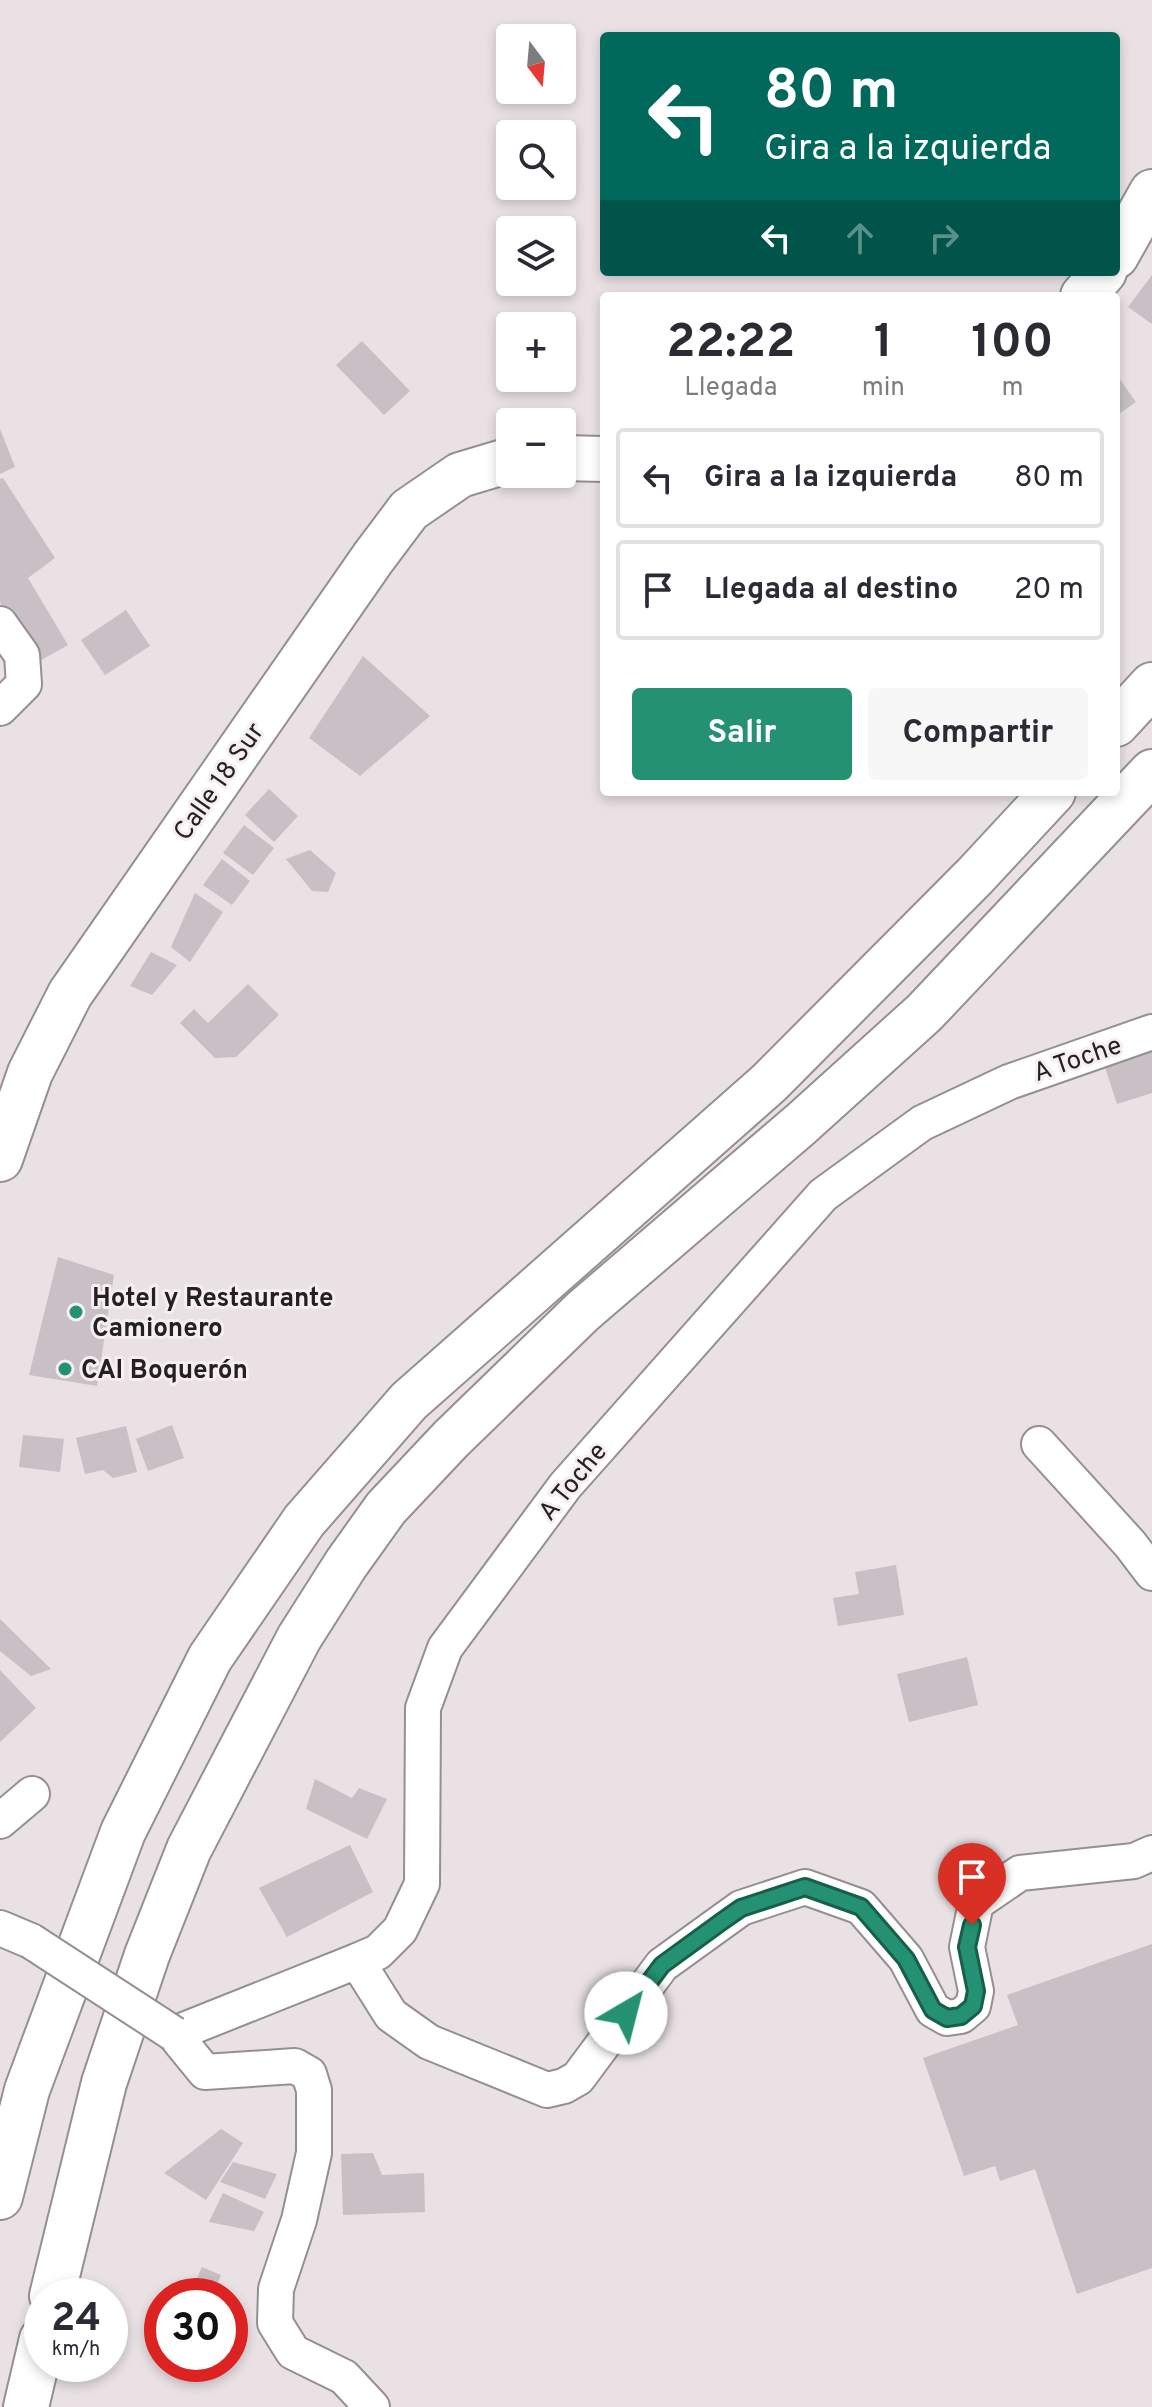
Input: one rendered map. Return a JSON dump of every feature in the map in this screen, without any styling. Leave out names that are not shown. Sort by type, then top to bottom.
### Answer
[{"type":"main road","points":[[1120,249],[1152,192]]},
{"type":"main road","points":[[1086,292],[1100,276]]},
{"type":"main road","points":[[576,458],[600,459]]},
{"type":"main road","name":"Calle 18 Sur","points":[[0,1159],[30,1073],[70,994],[373,558],[409,510],[460,475],[496,464]]},
{"type":"main road","points":[[1120,720],[1152,685]]},
{"type":"main road","points":[[56,2278],[104,2083],[147,1955],[189,1849],[299,1638],[386,1508],[451,1439],[583,1311],[801,1124],[924,1013],[1152,772]]},
{"type":"main road","points":[[0,2197],[27,2090],[123,1832],[210,1658],[304,1521],[409,1401],[769,1083],[975,876],[1049,796]]},
{"type":"main road","points":[[26,2407],[32,2382]]},
{"type":"street","points":[[0,624],[22,655],[24,684],[0,708]]},
{"type":"street","name":"A Toche","points":[[174,2034],[378,1952],[400,1930],[422,1884],[423,1708],[445,1648],[565,1486],[823,1195],[922,1123],[1009,1082],[1152,1032]]},
{"type":"street","points":[[1039,1444],[1130,1544],[1152,1573]]},
{"type":"street","points":[[0,1821],[32,1794]]},
{"type":"street","points":[[357,1961],[391,2015],[429,2042],[547,2090],[564,2086],[578,2078],[662,1965],[741,1908],[805,1887],[861,1907],[906,1959],[933,2010],[947,2018],[961,2016],[973,2006],[976,1991],[967,1947],[976,1903],[1020,1873],[1134,1861],[1152,1853]]},
{"type":"street","points":[[0,1928],[31,1941],[174,2034],[205,2072],[295,2066],[309,2074],[314,2090],[314,2153],[299,2220],[276,2289],[275,2323],[293,2352],[344,2377],[372,2407]]},
{"type":"building","points":[[1152,275],[1152,324],[1128,307]]},
{"type":"building","points":[[362,341],[410,391],[384,415],[336,365]]},
{"type":"building","points":[[1120,380],[1136,402],[1120,413]]},
{"type":"building","points":[[0,429],[15,467],[0,474]]},
{"type":"building","points":[[3,478],[55,558],[28,578],[68,645],[36,663],[0,602],[0,479]]},
{"type":"building","points":[[126,610],[150,646],[105,675],[81,640]]},
{"type":"building","points":[[363,656],[430,716],[360,776],[309,738]]},
{"type":"building","points":[[269,789],[298,816],[274,842],[245,815]]},
{"type":"building","points":[[244,825],[274,848],[253,875],[223,853]]},
{"type":"building","points":[[310,850],[336,873],[328,892],[312,891],[286,859]]},
{"type":"building","points":[[222,859],[250,881],[232,905],[203,885]]},
{"type":"building","points":[[195,893],[223,912],[190,962],[171,947]]},
{"type":"building","points":[[151,952],[177,965],[152,995],[130,986]]},
{"type":"building","points":[[248,984],[279,1015],[236,1057],[215,1058],[180,1023],[194,1009],[208,1023]]},
{"type":"building","points":[[1152,1045],[1152,1093],[1117,1104],[1103,1061]]},
{"type":"building","name":"Hotel y Restaurante Camionero","points":[[58,1257],[114,1275],[97,1386],[29,1375]]},
{"type":"building","points":[[172,1425],[184,1458],[148,1471],[136,1439]]},
{"type":"building","points":[[126,1426],[137,1472],[113,1478],[103,1470],[85,1474],[76,1438]]},
{"type":"building","points":[[23,1435],[64,1439],[60,1472],[19,1467]]},
{"type":"building","points":[[896,1565],[904,1615],[838,1626],[833,1598],[859,1594],[855,1572]]},
{"type":"building","points":[[0,1619],[51,1669],[31,1676],[0,1651]]},
{"type":"building","points":[[967,1657],[978,1705],[909,1722],[897,1674]]},
{"type":"building","points":[[0,1670],[36,1708],[0,1742]]},
{"type":"building","points":[[315,1779],[352,1798],[359,1788],[387,1799],[367,1839],[306,1809]]},
{"type":"building","points":[[350,1845],[373,1892],[287,1937],[259,1888]]},
{"type":"building","points":[[1152,1944],[1152,2268],[1077,2294],[1035,2169],[1000,2181],[995,2166],[964,2176],[923,2058],[1018,2025],[1007,1995]]},
{"type":"building","points":[[221,2129],[243,2143],[206,2200],[164,2173]]},
{"type":"building","points":[[373,2153],[382,2175],[424,2173],[425,2212],[343,2215],[341,2154]]},
{"type":"building","points":[[233,2162],[277,2174],[265,2199],[220,2182]]},
{"type":"building","points":[[223,2193],[264,2212],[254,2231],[209,2222]]},
{"type":"building","points":[[202,2267],[221,2275],[220,2278],[197,2278]]},
{"type":"place","name":"Hotel y Restaurante Camionero","points":[[76,1312]]},
{"type":"place","name":"CAI Boquerón","points":[[65,1369]]},
{"type":"route","points":[[626,2013],[662,1965],[721,1922],[741,1908],[805,1887],[861,1907],[906,1959],[933,2010],[947,2018],[961,2016],[973,2006],[976,1991],[967,1947],[972,1925]]}]
